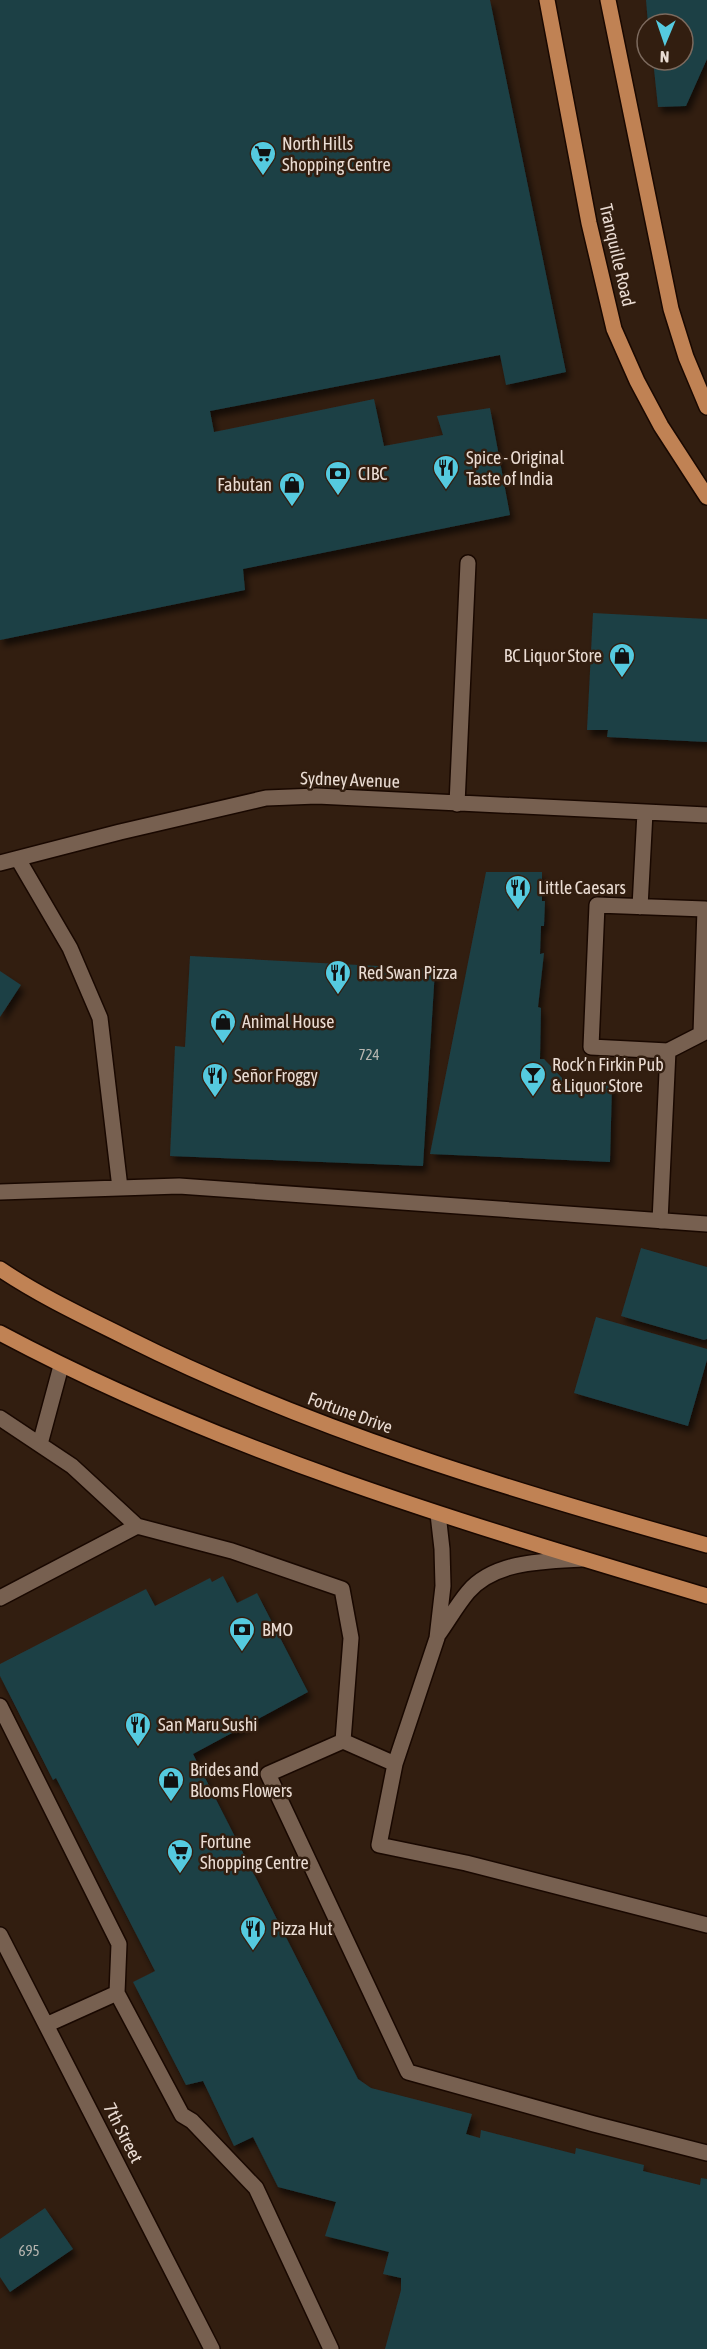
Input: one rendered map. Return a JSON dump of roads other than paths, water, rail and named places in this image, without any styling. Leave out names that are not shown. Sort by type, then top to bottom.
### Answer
[{"type":"main road","name":"Tranquille Road","points":[[547,0],[589,223],[614,329],[637,381],[661,426],[707,497]]},
{"type":"main road","points":[[608,0],[671,309],[707,407]]},
{"type":"main road","name":"Fortune Drive","points":[[0,1269],[82,1315],[173,1361],[289,1411],[489,1480],[602,1516],[707,1545]]},
{"type":"main road","points":[[0,1333],[62,1366],[274,1456],[438,1514],[707,1596]]},
{"type":"street","points":[[457,804],[468,563]]},
{"type":"street","name":"Sydney Avenue","points":[[0,863],[266,798],[316,796],[707,815]]},
{"type":"street","points":[[640,907],[645,812]]},
{"type":"street","points":[[18,859],[70,948],[100,1018],[120,1188]]},
{"type":"street","points":[[597,905],[640,907],[705,909],[704,1032],[668,1051],[591,1047],[597,905]]},
{"type":"street","points":[[660,1221],[668,1051]]},
{"type":"street","points":[[0,1192],[179,1186],[707,1224]]},
{"type":"street","points":[[40,1444],[62,1366]]},
{"type":"street","points":[[0,1418],[72,1466],[137,1526],[232,1551],[342,1589],[351,1638],[343,1741]]},
{"type":"street","points":[[438,1514],[443,1586],[437,1638],[395,1764],[379,1845],[466,1863],[707,1925]]},
{"type":"street","points":[[0,1598],[137,1526]]},
{"type":"street","points":[[437,1638],[469,1591],[496,1571],[537,1562],[582,1559]]},
{"type":"street","points":[[0,1706],[119,1944],[117,1993],[182,2115],[192,2121],[256,2188],[332,2349]]},
{"type":"street","points":[[395,1764],[343,1741],[268,1774],[408,2072],[707,2153]]},
{"type":"street","name":"7th Street","points":[[0,1935],[212,2349]]},
{"type":"street","points":[[46,2025],[117,1993]]},
{"type":"place","name":"North Hills Shopping Centre","points":[[263,177]]},
{"type":"place","name":"Spice - Original Taste of India","points":[[446,491]]},
{"type":"place","name":"CIBC","points":[[338,497]]},
{"type":"place","name":"Fabutan","points":[[292,508]]},
{"type":"place","name":"BC Liquor Store","points":[[622,679]]},
{"type":"place","name":"Little Caesars","points":[[518,911]]},
{"type":"place","name":"Red Swan Pizza","points":[[338,996]]},
{"type":"place","name":"Animal House","points":[[223,1045]]},
{"type":"place","name":"Rock’n Firkin Pub & Liquor Store","points":[[533,1098]]},
{"type":"place","name":"Señor Froggy","points":[[215,1099]]},
{"type":"place","name":"BMO","points":[[242,1653]]},
{"type":"place","name":"San Maru Sushi","points":[[138,1748]]},
{"type":"place","name":"Brides and Blooms Flowers","points":[[171,1803]]},
{"type":"place","name":"Fortune Shopping Centre","points":[[180,1875]]},
{"type":"place","name":"Pizza Hut","points":[[253,1952]]}]
